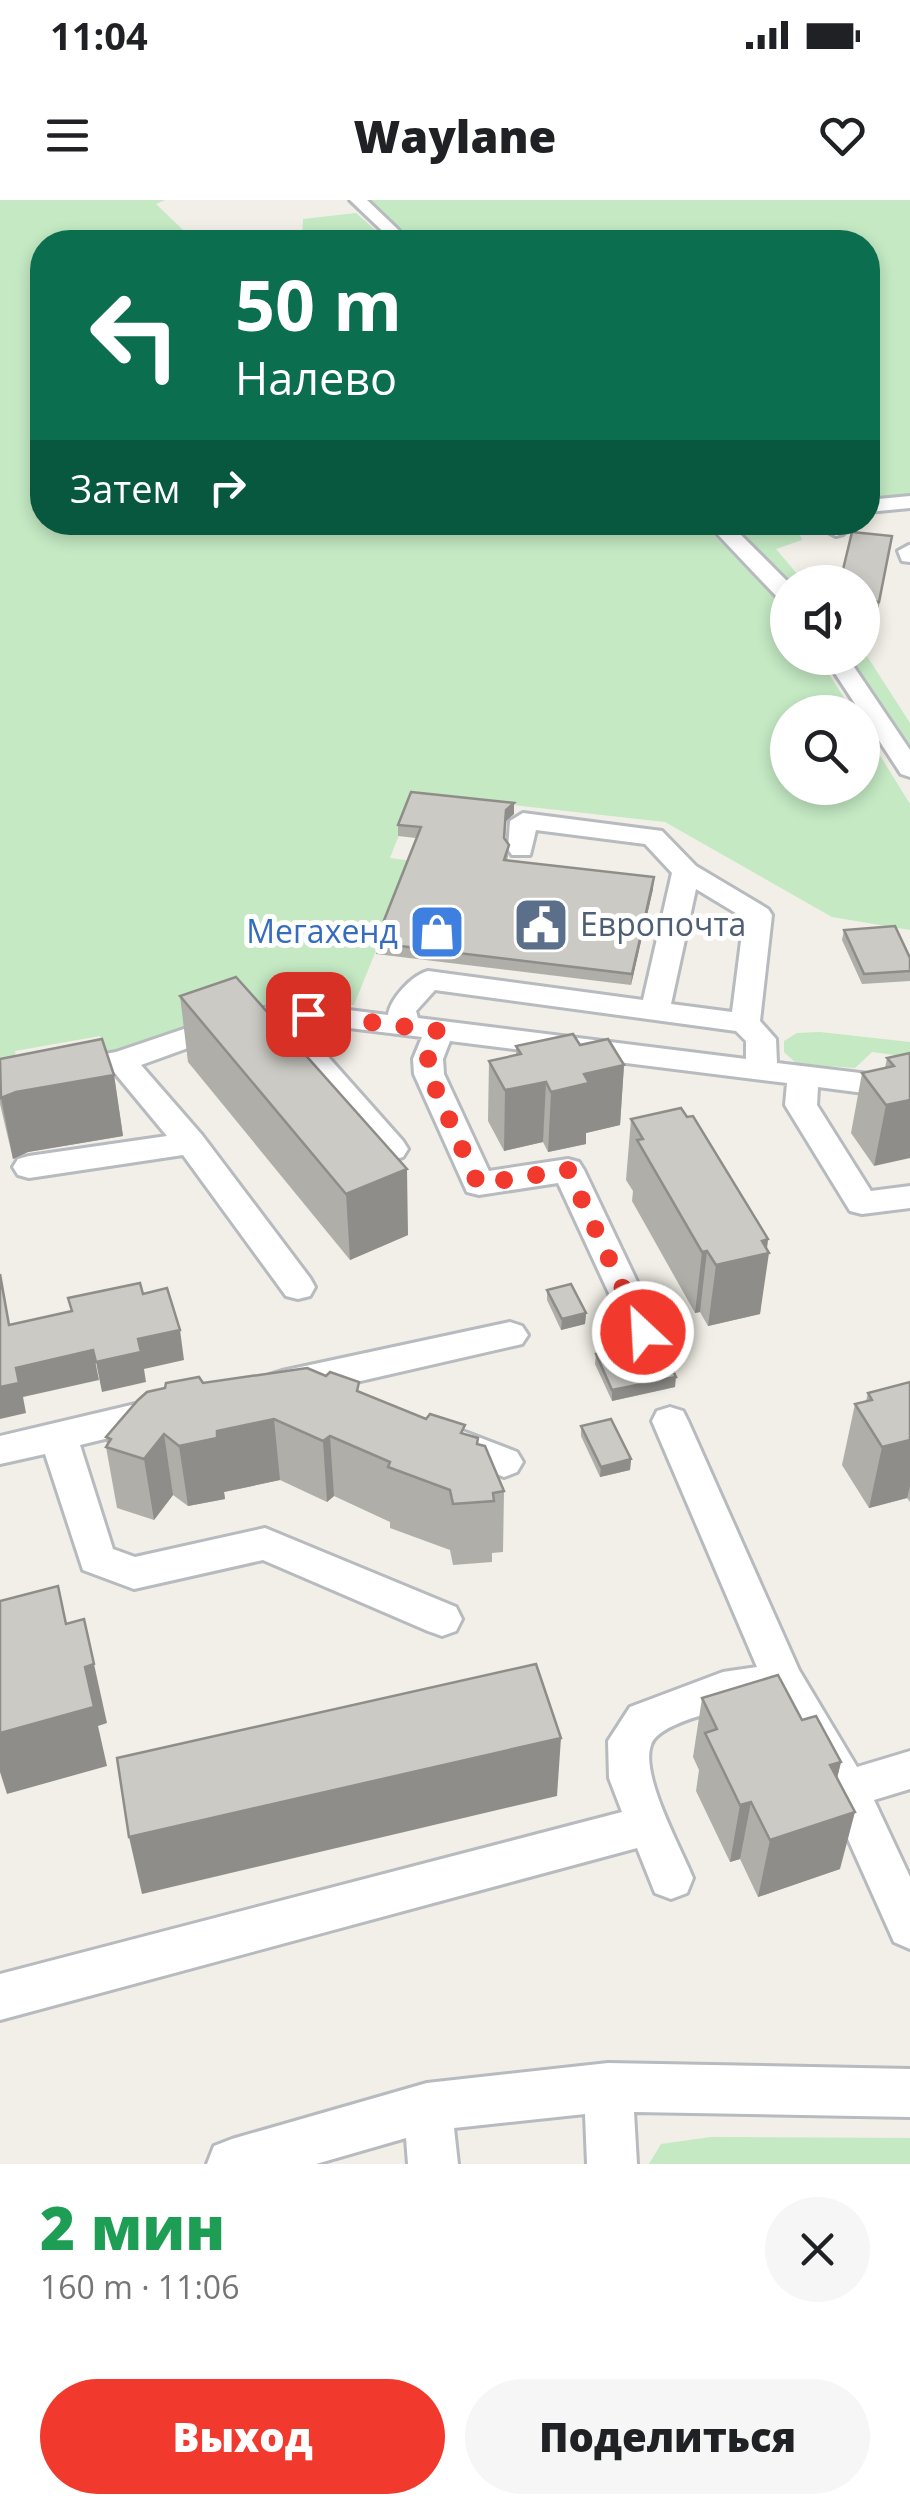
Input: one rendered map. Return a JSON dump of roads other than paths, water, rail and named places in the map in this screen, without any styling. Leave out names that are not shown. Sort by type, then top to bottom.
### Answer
[{"type":"street","points":[[358,200],[390,230]]},
{"type":"street","points":[[880,505],[910,502]]},
{"type":"street","points":[[729,535],[770,576]]},
{"type":"street","points":[[848,675],[910,769]]},
{"type":"street","points":[[521,850],[524,822],[653,837],[686,872],[758,915],[745,1023]]},
{"type":"street","points":[[655,1011],[686,872]]},
{"type":"street","points":[[406,1026],[401,1010],[428,980],[745,1023],[761,1039],[762,1072]]},
{"type":"street","points":[[274,1014],[392,1149]]},
{"type":"street","points":[[0,1083],[122,1062],[243,1018],[308,1014],[910,1089]]},
{"type":"street","points":[[439,1031],[428,1059],[429,1074],[478,1184],[568,1170],[643,1332]]},
{"type":"street","points":[[122,1062],[191,1143],[298,1287]]},
{"type":"street","points":[[803,1076],[801,1105],[862,1204],[910,1198]]},
{"type":"street","points":[[29,1168],[191,1143]]},
{"type":"street","points":[[243,1394],[510,1335]]},
{"type":"street","points":[[299,1381],[350,1401]]},
{"type":"street","points":[[0,1450],[188,1406]]},
{"type":"street","points":[[670,1421],[783,1680],[847,1789],[910,1927]]},
{"type":"street","points":[[419,1428],[504,1462]]},
{"type":"street","points":[[58,1436],[98,1559],[134,1574],[265,1544],[442,1619]]},
{"type":"street","points":[[670,1878],[630,1778],[629,1741],[645,1720],[723,1690],[783,1680]]},
{"type":"street","points":[[847,1789],[910,1770]]},
{"type":"street","points":[[0,1997],[649,1825]]},
{"type":"street","points":[[232,2164],[427,2108],[608,2088],[910,2093]]},
{"type":"street","points":[[608,2088],[612,2164]]},
{"type":"street","points":[[427,2108],[433,2164]]},
{"type":"place","name":"Европочта","points":[[541,925]]},
{"type":"place","name":"Мегахенд","points":[[437,932]]}]
